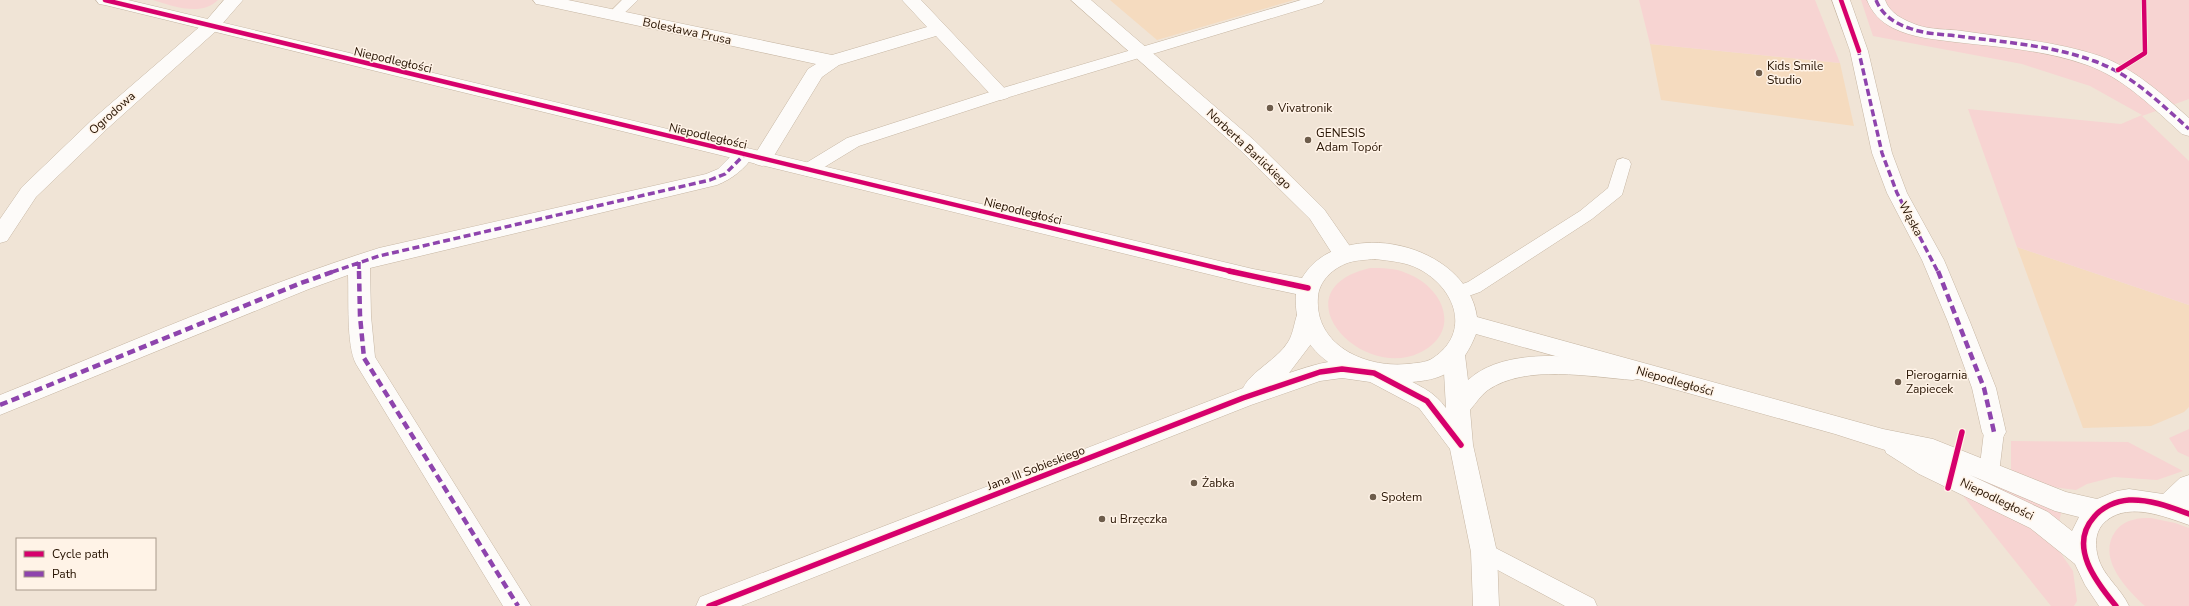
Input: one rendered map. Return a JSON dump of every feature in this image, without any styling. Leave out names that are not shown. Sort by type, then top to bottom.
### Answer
[{"type":"street","name":"Niepodległości","points":[[105,0],[210,27],[1253,277],[1308,288]]},
{"type":"street","name":"Ogrodowa","points":[[0,235],[29,192],[101,123],[210,27],[234,0]]},
{"type":"street","name":"Bolesława Prusa","points":[[542,0],[832,61]]},
{"type":"street","points":[[911,0],[1001,94]]},
{"type":"street","name":"Norberta Barlickiego","points":[[1080,0],[1247,146],[1317,214],[1345,255]]},
{"type":"street","name":"Wąska","points":[[1841,0],[1859,51],[1870,104],[1887,166],[1897,193],[1933,260],[1959,322],[1984,388],[1994,432]]},
{"type":"street","points":[[1876,0],[1878,7],[1889,19],[1912,30],[2048,49],[2092,60],[2118,70],[2136,83],[2189,129]]},
{"type":"street","points":[[0,405],[301,283],[359,262],[379,256],[710,180],[725,174],[753,157],[815,73],[832,61],[940,29]]},
{"type":"street","points":[[1374,373],[1407,373],[1433,370],[1454,354],[1462,340],[1467,323],[1463,303],[1457,293],[1447,280],[1428,264],[1402,255],[1375,251],[1345,255],[1326,265],[1317,273],[1308,288],[1305,303],[1307,316],[1313,331],[1324,347],[1342,360],[1374,373],[1427,401],[1461,444]]},
{"type":"street","points":[[359,262],[360,316],[364,358],[518,606]]},
{"type":"street","name":"Jana III Sobieskiego","points":[[1243,398],[1285,363],[1300,344],[1307,316]]},
{"type":"street","name":"Niepodległości","points":[[1467,323],[1835,424],[1883,439],[1933,449],[2064,503],[2097,510]]},
{"type":"street","points":[[1454,354],[1461,444],[1484,552],[1486,606]]},
{"type":"street","points":[[1458,408],[1479,383],[1503,370],[1544,366],[1642,372]]},
{"type":"street","name":"Jana III Sobieskiego","points":[[709,606],[1243,398],[1320,372],[1342,369],[1374,373]]},
{"type":"street","name":"Niepodległości","points":[[1883,439],[1928,467],[2039,520],[2084,556]]},
{"type":"street","points":[[2116,606],[2095,595],[2084,556],[2083,538],[2087,522],[2097,510],[2116,502],[2140,500],[2179,510],[2189,486]]},
{"type":"lane","points":[[614,15],[631,0]]},
{"type":"lane","points":[[807,170],[853,142],[1001,94],[1317,0]]},
{"type":"lane","points":[[1457,293],[1474,287],[1586,215],[1616,191],[1623,164]]},
{"type":"lane","points":[[1989,473],[1994,432]]},
{"type":"lane","points":[[1484,552],[1586,606]]},
{"type":"shaded area","points":[[153,0],[218,0],[203,8],[187,9]]},
{"type":"shaded area","points":[[1110,0],[1294,0],[1157,40]]},
{"type":"shaded area","points":[[1639,0],[1815,0],[1840,63],[1650,44]]},
{"type":"shaded area","points":[[1861,0],[2189,0],[2189,99],[2142,116],[2189,161],[2189,305],[2017,247],[1968,109],[2121,124],[2142,115],[2090,86],[2022,64],[1873,36]]},
{"type":"shaded area","points":[[1650,44],[1840,63],[1854,126],[1661,100]]},
{"type":"shaded area","points":[[2017,247],[2189,305],[2189,407],[2184,412],[2151,426],[2083,428]]},
{"type":"shaded area","points":[[1370,268],[1402,271],[1430,288],[1438,299],[1443,310],[1444,322],[1441,334],[1433,344],[1419,353],[1396,358],[1373,355],[1353,344],[1338,329],[1329,312],[1330,294],[1343,279]]},
{"type":"shaded area","points":[[2189,429],[2189,457],[2178,452],[2169,438]]},
{"type":"shaded area","points":[[2011,441],[2128,442],[2183,471],[2157,480],[2114,477],[2087,484],[2076,490],[2044,486],[2011,472]]},
{"type":"shaded area","points":[[1961,469],[2062,509],[2058,527],[1994,492]]},
{"type":"shaded area","points":[[1956,487],[2051,539],[2073,571],[2077,601],[2074,606],[2051,606]]},
{"type":"shaded area","points":[[2139,518],[2151,518],[2175,523],[2189,528],[2189,606],[2145,606],[2122,582],[2116,572],[2109,552],[2110,542],[2115,532],[2123,524],[2130,521]]},
{"type":"marked path","points":[[1876,0],[1881,11],[1890,19],[1900,25],[1916,31],[2043,48],[2060,51],[2094,61],[2121,73],[2133,81],[2156,99],[2189,129]]},
{"type":"marked path","points":[[1858,48],[1882,153],[1897,193],[1933,260],[1959,322],[1984,388],[1994,432]]},
{"type":"marked path","points":[[0,405],[301,283],[379,256],[710,180],[725,174],[744,155]]},
{"type":"marked path","points":[[359,262],[360,316],[364,358],[518,606]]},
{"type":"cycle path","points":[[105,0],[1253,277],[1308,288]]},
{"type":"cycle path","points":[[1841,0],[1859,51]]},
{"type":"cycle path","points":[[2118,70],[2145,53],[2144,0]]},
{"type":"cycle path","points":[[709,606],[1243,398],[1320,372],[1342,369],[1374,373],[1427,401],[1461,445]]},
{"type":"cycle path","points":[[1948,488],[1962,432]]},
{"type":"cycle path","points":[[2116,606],[2098,583],[2085,557],[2083,544],[2084,532],[2089,522],[2097,513],[2106,507],[2117,502],[2129,500],[2154,503],[2189,514]]},
{"type":"place","name":"Kids Smile Studio","points":[[1759,73]]},
{"type":"place","name":"Vivatronik","points":[[1270,108]]},
{"type":"place","name":"GENESIS Adam Topór","points":[[1308,140]]},
{"type":"place","name":"Pierogarnia Zapiecek","points":[[1898,382]]},
{"type":"place","name":"Żabka","points":[[1194,483]]},
{"type":"place","name":"Społem","points":[[1373,497]]},
{"type":"place","name":"u Brzęczka","points":[[1102,519]]}]
